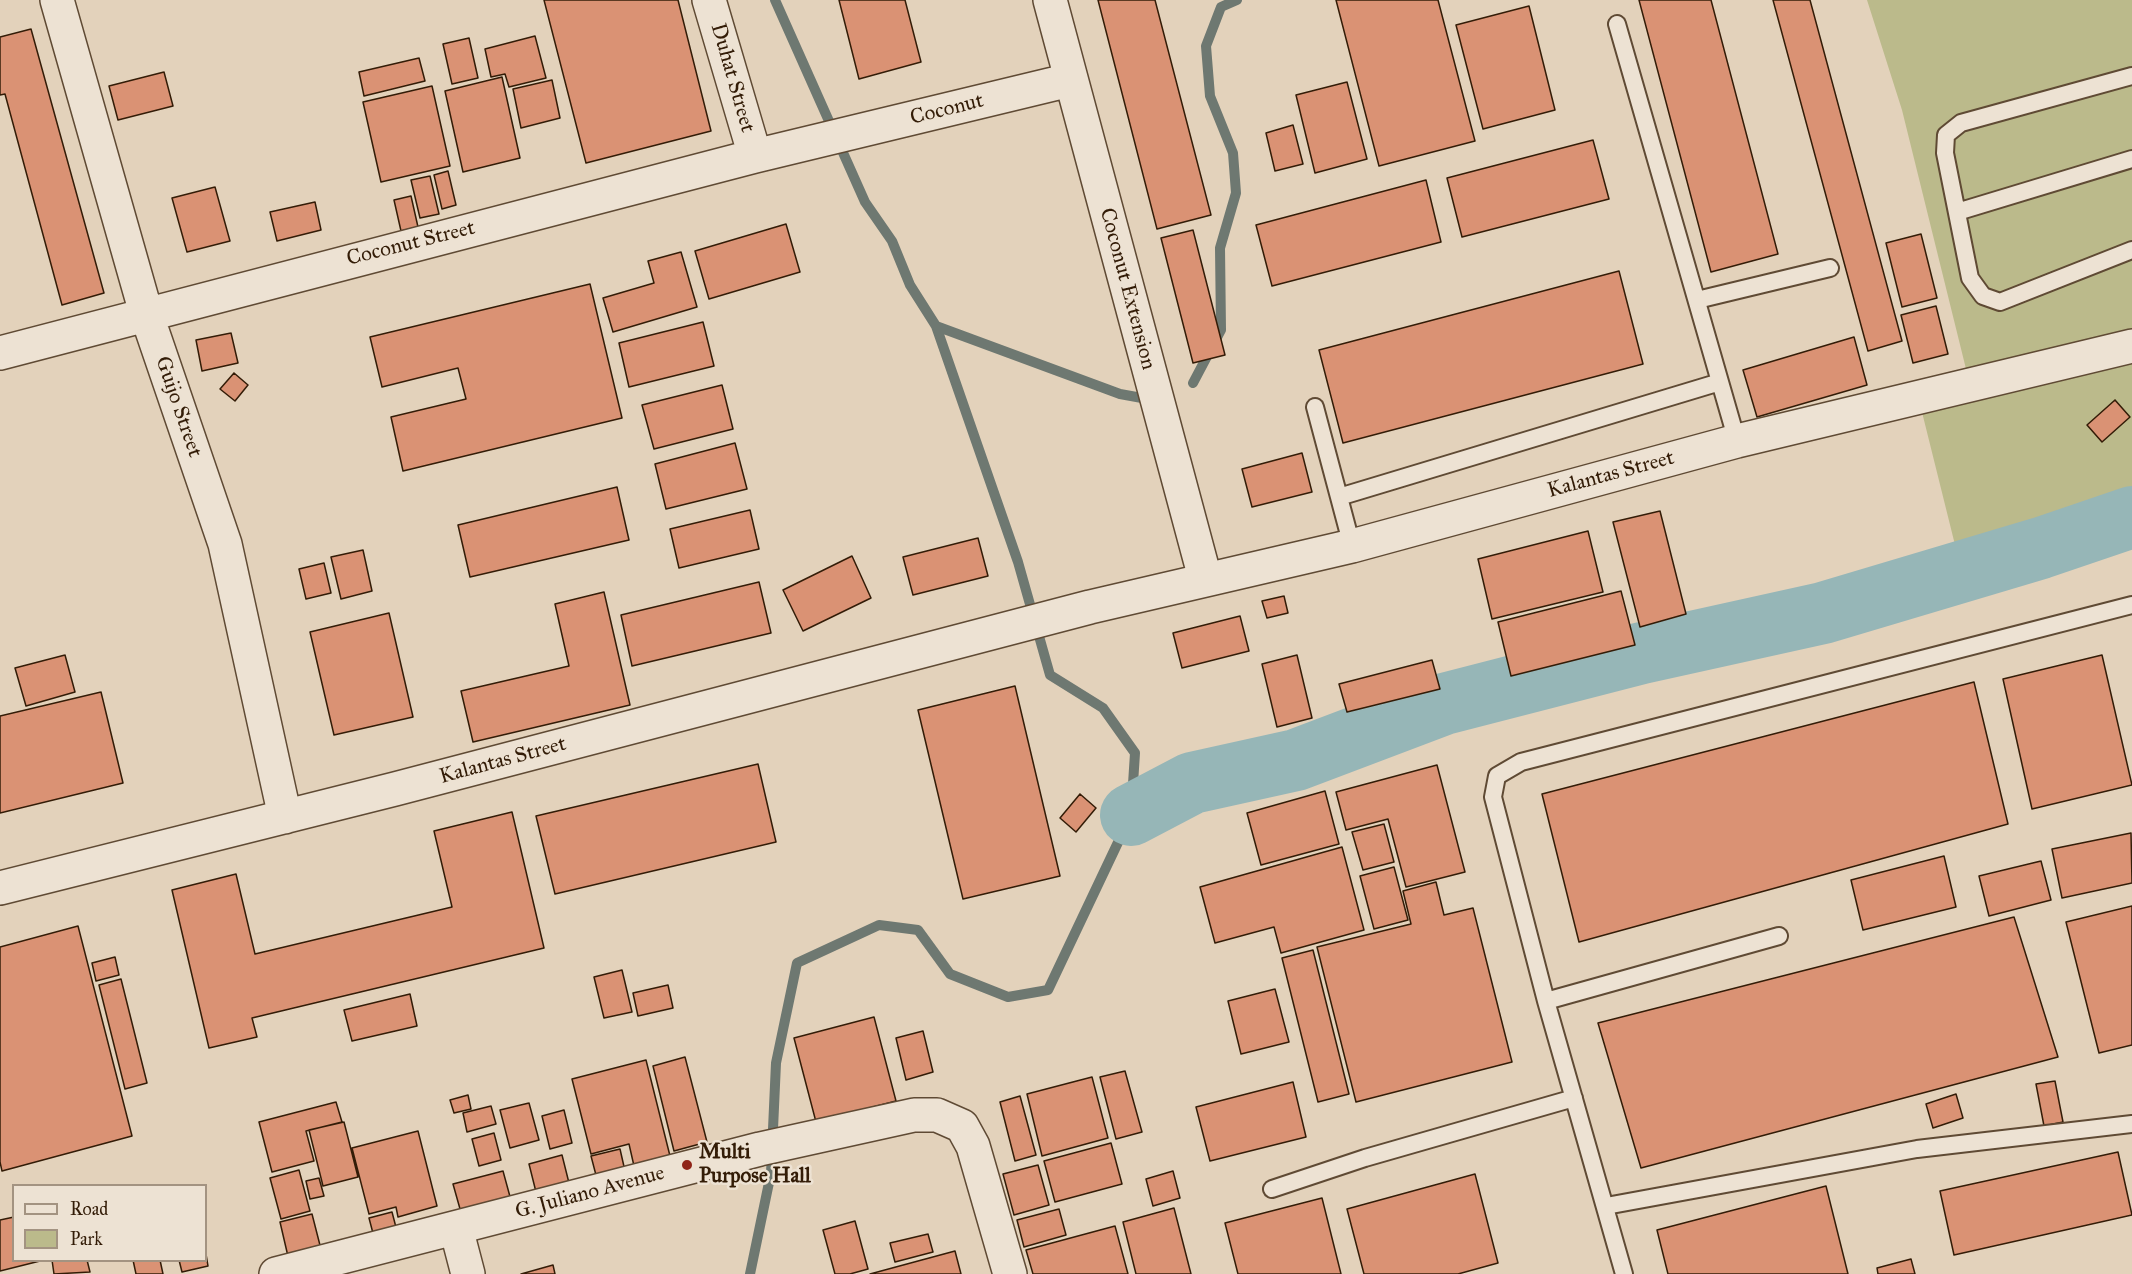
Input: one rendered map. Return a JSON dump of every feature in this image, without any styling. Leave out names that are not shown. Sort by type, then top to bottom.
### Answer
[{"type":"street","name":"Guijo Street","points":[[57,0],[146,313],[225,544],[285,817]]},
{"type":"street","name":"Duhat Street","points":[[709,0],[755,156]]},
{"type":"street","name":"Coconut Extension","points":[[1050,0],[1205,578]]},
{"type":"street","name":"Coconut","points":[[823,140],[1070,80]]},
{"type":"street","name":"Coconut Street","points":[[0,353],[146,313],[823,140]]},
{"type":"street","name":"Kalantas Street","points":[[0,888],[285,817],[1090,607],[1205,578],[1352,546],[1737,441],[2132,346]]},
{"type":"street","name":"G. Juliano Avenue","points":[[276,1274],[760,1149],[914,1115],[937,1115],[962,1126],[973,1146],[1010,1274]]},
{"type":"street","points":[[456,1228],[468,1274]]},
{"type":"lane","points":[[1617,24],[1737,441]]},
{"type":"lane","points":[[2132,76],[1961,123],[1946,135],[1945,153],[1970,278],[1983,296],[2000,302],[2132,250]]},
{"type":"lane","points":[[1957,212],[2132,159]]},
{"type":"lane","points":[[1697,300],[1830,268]]},
{"type":"lane","points":[[1339,496],[1720,381]]},
{"type":"lane","points":[[1315,407],[1352,546]]},
{"type":"lane","points":[[1624,1274],[1546,1001],[1493,797],[1497,776],[1521,762],[2132,605]]},
{"type":"lane","points":[[1546,1001],[1779,936]]},
{"type":"lane","points":[[1272,1189],[1365,1158],[1574,1098]]},
{"type":"lane","points":[[1606,1206],[1876,1155],[2132,1124]]},
{"type":"green space","points":[[1867,0],[2132,0],[2132,513],[1960,565],[1917,392],[1968,377],[1902,110]]},
{"type":"building","points":[[544,0],[678,0],[711,131],[586,163]]},
{"type":"building","points":[[839,0],[905,0],[921,62],[859,79]]},
{"type":"building","points":[[1098,0],[1155,0],[1211,215],[1157,229]]},
{"type":"building","points":[[1336,0],[1438,0],[1475,141],[1379,166]]},
{"type":"building","points":[[1639,0],[1711,0],[1778,254],[1711,272]]},
{"type":"building","points":[[1773,0],[1810,0],[1902,341],[1868,351]]},
{"type":"building","points":[[1529,6],[1555,110],[1483,129],[1456,25]]},
{"type":"building","points":[[31,29],[104,293],[62,305],[5,94],[0,95],[0,37]]},
{"type":"building","points":[[535,36],[546,78],[509,87],[505,74],[491,77],[485,49]]},
{"type":"building","points":[[469,38],[478,78],[452,84],[443,44]]},
{"type":"building","points":[[419,58],[425,81],[364,96],[359,72]]},
{"type":"building","points":[[164,72],[173,106],[118,120],[109,86]]},
{"type":"building","points":[[502,77],[520,158],[463,172],[445,91]]},
{"type":"building","points":[[552,80],[560,118],[521,128],[513,89]]},
{"type":"building","points":[[1347,82],[1367,159],[1315,173],[1296,95]]},
{"type":"building","points":[[432,86],[450,166],[381,182],[363,102]]},
{"type":"building","points":[[1293,125],[1303,164],[1275,171],[1266,133]]},
{"type":"building","points":[[1593,140],[1609,199],[1462,237],[1447,178]]},
{"type":"building","points":[[448,171],[456,205],[442,209],[434,175]]},
{"type":"building","points":[[430,176],[439,214],[420,218],[411,180]]},
{"type":"building","points":[[1426,180],[1441,242],[1272,286],[1256,225]]},
{"type":"building","points":[[215,187],[230,241],[187,252],[172,198]]},
{"type":"building","points":[[411,196],[418,227],[401,231],[394,200]]},
{"type":"building","points":[[315,202],[321,230],[277,241],[270,212]]},
{"type":"building","points":[[786,224],[800,272],[709,299],[695,251]]},
{"type":"building","points":[[1193,230],[1225,355],[1193,363],[1161,238]]},
{"type":"building","points":[[1921,234],[1937,298],[1902,307],[1886,243]]},
{"type":"building","points":[[681,252],[697,307],[613,332],[603,298],[654,283],[648,261]]},
{"type":"building","points":[[1619,271],[1643,364],[1343,443],[1319,350]]},
{"type":"building","points":[[590,284],[622,418],[403,471],[391,417],[466,399],[458,368],[382,387],[370,337]]},
{"type":"building","points":[[1936,306],[1948,354],[1913,363],[1901,315]]},
{"type":"building","points":[[703,322],[714,366],[629,387],[619,343]]},
{"type":"building","points":[[231,333],[238,363],[202,371],[196,340]]},
{"type":"building","points":[[1854,337],[1867,385],[1757,417],[1743,370]]},
{"type":"building","points":[[234,373],[248,385],[235,401],[220,389]]},
{"type":"building","points":[[722,385],[733,429],[654,449],[642,405]]},
{"type":"building","points":[[2115,400],[2130,417],[2102,442],[2087,425]]},
{"type":"building","points":[[735,443],[747,489],[666,509],[655,464]]},
{"type":"building","points":[[1302,453],[1312,492],[1252,507],[1242,469]]},
{"type":"building","points":[[617,487],[629,540],[470,577],[458,525]]},
{"type":"building","points":[[750,510],[759,549],[679,568],[670,529]]},
{"type":"building","points":[[1660,511],[1686,614],[1640,627],[1613,522]]},
{"type":"building","points":[[1588,531],[1603,592],[1492,619],[1478,559]]},
{"type":"building","points":[[978,538],[988,576],[913,595],[903,557]]},
{"type":"building","points":[[363,550],[372,591],[341,599],[331,557]]},
{"type":"building","points":[[852,556],[871,598],[803,631],[783,590]]},
{"type":"building","points":[[324,563],[331,593],[306,599],[299,569]]},
{"type":"building","points":[[759,582],[771,633],[632,666],[621,615]]},
{"type":"building","points":[[1621,591],[1635,645],[1511,676],[1498,622]]},
{"type":"building","points":[[604,592],[630,705],[473,742],[461,691],[569,666],[555,604]]},
{"type":"building","points":[[1284,596],[1288,613],[1267,618],[1262,601]]},
{"type":"building","points":[[389,613],[413,717],[334,735],[310,632]]},
{"type":"building","points":[[1240,616],[1249,651],[1182,668],[1173,633]]},
{"type":"building","points":[[65,655],[75,692],[26,706],[15,668]]},
{"type":"building","points":[[1297,655],[1312,718],[1277,727],[1262,664]]},
{"type":"building","points":[[2102,655],[2132,785],[2032,809],[2003,679]]},
{"type":"building","points":[[1432,660],[1440,689],[1347,712],[1339,684]]},
{"type":"building","points":[[1974,682],[2008,824],[1579,942],[1542,794]]},
{"type":"building","points":[[1015,686],[1060,876],[963,899],[918,710]]},
{"type":"building","points":[[101,692],[123,783],[0,813],[0,716]]},
{"type":"building","points":[[758,764],[776,842],[555,894],[536,816]]},
{"type":"building","points":[[1437,765],[1465,872],[1406,887],[1388,819],[1346,830],[1336,792]]},
{"type":"building","points":[[1325,791],[1339,844],[1261,865],[1247,813]]},
{"type":"building","points":[[1080,794],[1096,808],[1076,832],[1060,818]]},
{"type":"building","points":[[512,812],[544,948],[252,1018],[257,1037],[209,1048],[172,890],[236,874],[255,954],[452,907],[434,831]]},
{"type":"building","points":[[1384,824],[1394,862],[1363,870],[1352,832]]},
{"type":"building","points":[[2131,833],[2132,883],[2062,898],[2052,849]]},
{"type":"building","points":[[1342,847],[1364,930],[1281,953],[1274,927],[1215,943],[1200,887]]},
{"type":"building","points":[[1944,856],[1956,907],[1863,930],[1851,880]]},
{"type":"building","points":[[2041,861],[2051,900],[1989,916],[1979,876]]},
{"type":"building","points":[[1394,867],[1408,920],[1374,929],[1360,876]]},
{"type":"building","points":[[1436,882],[1444,915],[1473,908],[1512,1062],[1356,1102],[1317,947],[1411,924],[1403,891]]},
{"type":"building","points":[[2132,906],[2132,1045],[2099,1053],[2066,922]]},
{"type":"building","points":[[2014,917],[2058,1057],[1641,1168],[1598,1023]]},
{"type":"building","points":[[78,926],[132,1136],[2,1171],[0,1162],[0,947]]},
{"type":"building","points":[[1313,950],[1349,1094],[1318,1102],[1282,958]]},
{"type":"building","points":[[115,957],[119,975],[96,981],[92,963]]},
{"type":"building","points":[[622,970],[632,1012],[604,1018],[594,977]]},
{"type":"building","points":[[121,979],[147,1083],[125,1089],[99,985]]},
{"type":"building","points":[[668,985],[673,1008],[638,1016],[633,993]]},
{"type":"building","points":[[1275,989],[1289,1042],[1241,1054],[1228,1001]]},
{"type":"building","points":[[410,994],[417,1026],[352,1041],[344,1010]]},
{"type":"building","points":[[874,1017],[896,1101],[816,1122],[794,1038]]},
{"type":"building","points":[[923,1031],[933,1072],[906,1080],[896,1038]]},
{"type":"building","points":[[685,1057],[707,1142],[674,1151],[653,1066]]},
{"type":"building","points":[[646,1060],[670,1156],[634,1166],[629,1144],[591,1154],[572,1079]]},
{"type":"building","points":[[1125,1071],[1142,1132],[1116,1139],[1100,1077]]},
{"type":"building","points":[[1092,1077],[1108,1138],[1042,1156],[1027,1094]]},
{"type":"building","points":[[2055,1081],[2063,1122],[2044,1126],[2036,1084]]},
{"type":"building","points":[[1293,1082],[1306,1137],[1210,1161],[1196,1107]]},
{"type":"building","points":[[1956,1094],[1963,1118],[1933,1128],[1926,1104]]},
{"type":"building","points":[[468,1095],[471,1109],[454,1113],[450,1100]]},
{"type":"building","points":[[1020,1096],[1036,1155],[1015,1161],[1000,1102]]},
{"type":"building","points":[[336,1102],[342,1122],[306,1131],[314,1161],[272,1172],[259,1122]]},
{"type":"building","points":[[529,1103],[539,1140],[510,1148],[500,1110]]},
{"type":"building","points":[[491,1106],[496,1124],[467,1132],[463,1113]]},
{"type":"building","points":[[564,1110],[572,1143],[550,1149],[542,1116]]},
{"type":"building","points":[[344,1122],[358,1177],[323,1186],[309,1130]]},
{"type":"building","points":[[418,1131],[437,1206],[398,1217],[396,1207],[369,1214],[352,1148]]},
{"type":"building","points":[[494,1133],[501,1160],[479,1166],[472,1139]]},
{"type":"building","points":[[1111,1143],[1122,1184],[1055,1202],[1044,1161]]},
{"type":"building","points":[[620,1149],[625,1171],[597,1179],[591,1156]]},
{"type":"building","points":[[2118,1152],[2132,1215],[1954,1255],[1940,1191]]},
{"type":"building","points":[[562,1155],[569,1183],[536,1192],[529,1164]]},
{"type":"building","points":[[1038,1165],[1049,1205],[1014,1215],[1003,1174]]},
{"type":"building","points":[[299,1170],[310,1211],[281,1219],[270,1178]]},
{"type":"building","points":[[503,1171],[512,1204],[462,1216],[453,1184]]},
{"type":"building","points":[[1173,1171],[1180,1198],[1153,1206],[1146,1179]]},
{"type":"building","points":[[1475,1174],[1498,1263],[1458,1274],[1364,1274],[1347,1209]]},
{"type":"building","points":[[319,1178],[324,1196],[310,1199],[306,1181]]},
{"type":"building","points":[[1826,1186],[1848,1274],[1668,1274],[1657,1230]]},
{"type":"building","points":[[1322,1198],[1341,1274],[1238,1274],[1225,1223]]},
{"type":"building","points":[[1174,1208],[1191,1274],[1136,1274],[1123,1222]]},
{"type":"building","points":[[1059,1209],[1066,1235],[1024,1247],[1017,1220]]},
{"type":"building","points":[[392,1212],[398,1235],[375,1241],[369,1218]]},
{"type":"building","points":[[312,1214],[323,1257],[290,1265],[280,1222]]},
{"type":"building","points":[[12,1217],[12,1262],[36,1262],[0,1271],[0,1220]]},
{"type":"building","points":[[855,1221],[868,1269],[850,1274],[835,1274],[823,1230]]},
{"type":"building","points":[[1115,1226],[1128,1274],[1033,1274],[1026,1250]]},
{"type":"building","points":[[928,1234],[933,1252],[895,1262],[890,1243]]},
{"type":"building","points":[[955,1251],[961,1274],[870,1274]]},
{"type":"building","points":[[1911,1259],[1915,1274],[1878,1274],[1877,1268]]},
{"type":"building","points":[[207,1260],[208,1266],[182,1272],[180,1262],[207,1262]]},
{"type":"building","points":[[52,1262],[88,1262],[90,1272],[54,1274]]},
{"type":"building","points":[[133,1262],[160,1262],[163,1274],[136,1274]]},
{"type":"building","points":[[553,1265],[555,1274],[521,1274]]},
{"type":"waterway","points":[[750,1274],[771,1173],[776,1063],[797,963],[879,925],[918,930],[950,974],[1008,997],[1048,990],[1131,815],[1135,753],[1103,708],[1050,675],[1018,562],[936,326],[910,285],[892,241],[865,202],[775,0]]},
{"type":"waterway","points":[[1193,383],[1221,330],[1220,248],[1236,193],[1233,153],[1210,96],[1206,46],[1221,7],[1237,0]]},
{"type":"waterway","points":[[936,326],[1120,394],[1142,398]]},
{"type":"waterway","points":[[1131,815],[1192,783],[1296,760],[1444,704],[1642,653],[1823,613],[2041,548],[2132,517]]},
{"type":"place","name":"Multi Purpose Hall","points":[[687,1165]]}]
